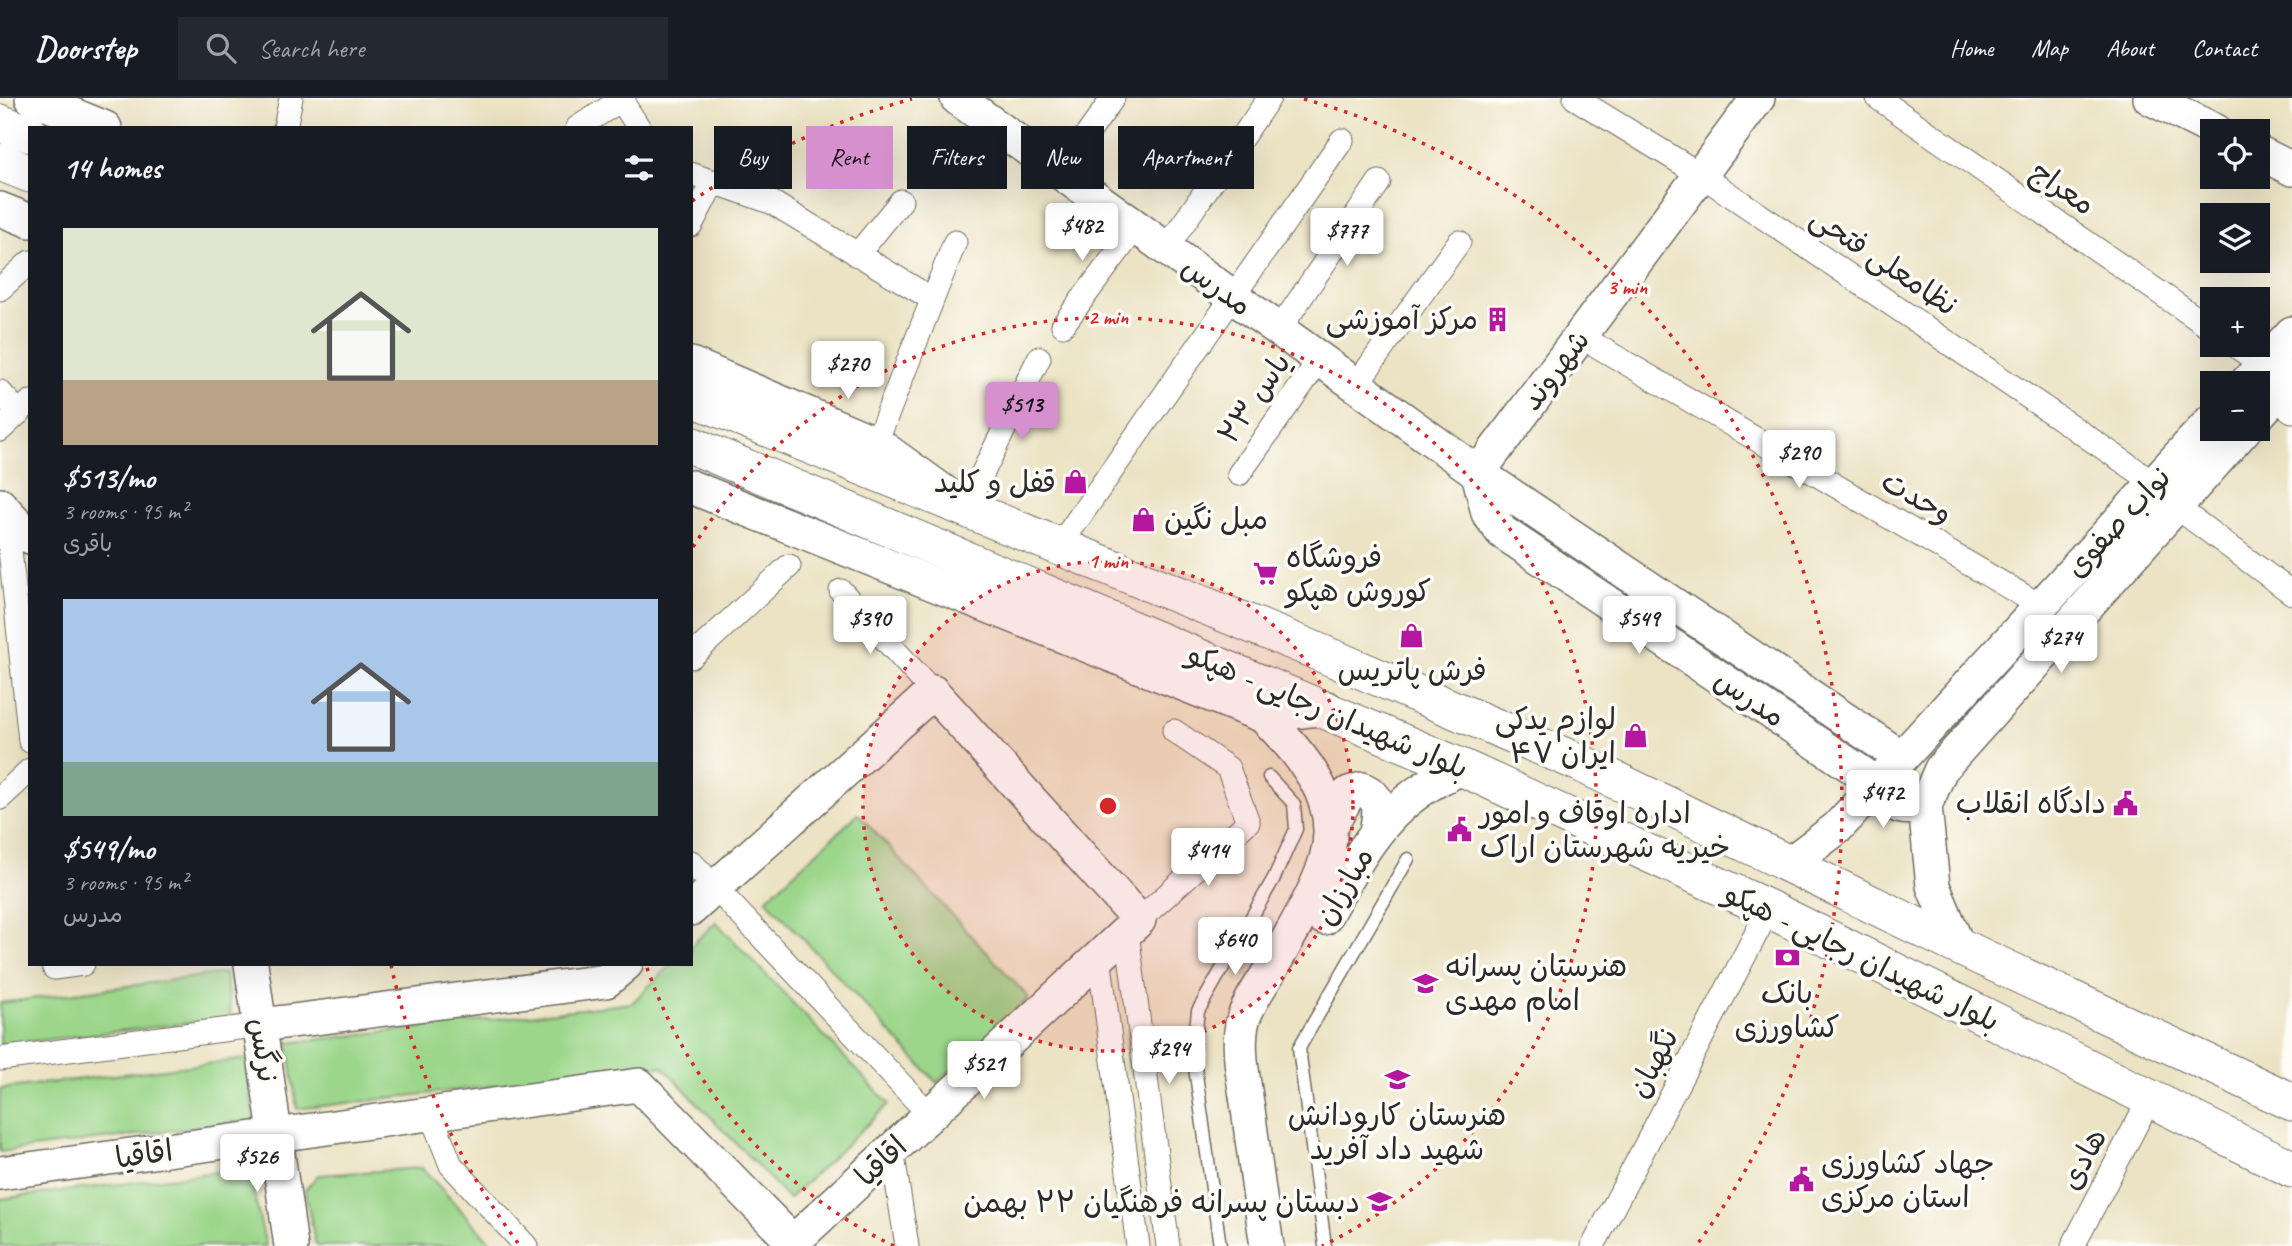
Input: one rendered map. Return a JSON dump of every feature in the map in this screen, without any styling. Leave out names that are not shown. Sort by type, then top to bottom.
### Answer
[{"type":"main road","points":[[0,123],[28,133]]},
{"type":"main road","points":[[0,162],[28,173]]},
{"type":"main road","name":"بلوار شهیدان رجایی - هپکو","points":[[693,398],[1060,545],[1580,763],[1958,946],[2292,1102]]},
{"type":"main road","name":"بلوار شهیدان رجایی - هپکو","points":[[693,446],[1327,708],[1463,768],[1769,909],[2292,1169]]},
{"type":"street","points":[[33,98],[100,126]]},
{"type":"street","points":[[285,126],[292,98]]},
{"type":"street","points":[[1093,126],[1113,98]]},
{"type":"street","points":[[1166,248],[1269,98]]},
{"type":"street","name":"نظامعلی فتحی","points":[[1575,98],[1701,175],[2165,494],[2292,593]]},
{"type":"street","name":"شهروند","points":[[1478,473],[1758,98]]},
{"type":"street","name":"معراج","points":[[1878,98],[2200,321]]},
{"type":"street","points":[[2150,98],[2200,123]]},
{"type":"street","points":[[580,126],[622,99],[638,126]]},
{"type":"street","name":"مدرس","points":[[965,101],[1021,142]]},
{"type":"street","points":[[1060,545],[1235,298],[1342,141]]},
{"type":"street","points":[[2270,158],[2292,169]]},
{"type":"street","points":[[693,175],[714,181],[693,221]]},
{"type":"street","points":[[1279,330],[1380,182]]},
{"type":"street","points":[[735,189],[773,203],[932,299]]},
{"type":"street","name":"مدرس","points":[[1084,189],[1478,473],[1901,757]]},
{"type":"street","points":[[857,255],[901,201]]},
{"type":"street","points":[[0,209],[28,219]]},
{"type":"street","points":[[1063,324],[1136,227]]},
{"type":"street","points":[[876,443],[955,242]]},
{"type":"street","points":[[1356,385],[1459,242]]},
{"type":"street","points":[[0,289],[28,264]]},
{"type":"street","points":[[2271,391],[2292,333]]},
{"type":"street","name":"وحدت","points":[[1580,336],[2040,606]]},
{"type":"street","points":[[2244,357],[2271,391]]},
{"type":"street","points":[[693,365],[876,443],[966,507],[1039,358]]},
{"type":"street","name":"یاس ۲۳","points":[[1239,474],[1320,359]]},
{"type":"street","points":[[0,392],[24,408],[0,430]]},
{"type":"street","name":"نواب صفوی","points":[[1958,946],[1933,886],[1925,806],[1941,769],[2165,494],[2200,439]]},
{"type":"street","name":"نواب صفوی","points":[[1789,864],[1837,828],[2040,606],[2165,494],[2230,441]]},
{"type":"street","name":"مدرس","points":[[1478,473],[1488,513],[1502,532],[1878,784],[1886,801],[1897,807],[1910,809],[1925,806]]},
{"type":"street","points":[[693,488],[1262,716],[1327,708]]},
{"type":"street","points":[[2,511],[28,535]]},
{"type":"street","points":[[2,511],[28,723]]},
{"type":"street","points":[[693,655],[789,566]]},
{"type":"street","points":[[841,591],[933,692],[1131,921],[1168,1246]]},
{"type":"street","points":[[0,659],[19,641]]},
{"type":"street","points":[[704,898],[933,692]]},
{"type":"street","name":"مبارزان","points":[[1262,716],[1289,742],[1310,769],[1332,824],[1330,850],[1322,878],[1242,1023],[1242,1062],[1267,1246]]},
{"type":"street","points":[[1131,921],[1245,815],[1228,768],[1174,731]]},
{"type":"street","name":"مبارزان","points":[[1284,1246],[1259,1047],[1266,1019],[1376,832],[1399,804],[1434,779],[1463,768]]},
{"type":"street","points":[[0,798],[28,772]]},
{"type":"street","points":[[1332,824],[1349,793],[1362,789],[1373,793],[1378,802],[1380,813],[1376,832]]},
{"type":"street","points":[[693,868],[704,898],[930,1115]]},
{"type":"street","name":"نگهبان","points":[[1593,1246],[1769,909]]},
{"type":"street","name":"اقاقیا","points":[[0,1174],[639,1085],[795,1244],[1099,957],[1131,921]]},
{"type":"street","points":[[1099,957],[1138,1246]]},
{"type":"street","name":"نرگس","points":[[251,966],[291,1246]]},
{"type":"street","points":[[0,1059],[606,981],[624,966]]},
{"type":"street","name":"هادی","points":[[2073,1246],[2149,1100]]},
{"type":"street","points":[[431,1114],[451,1165],[526,1246]]},
{"type":"street","points":[[892,1150],[907,1246]]},
{"type":"lane","points":[[1220,1246],[1193,1053],[1198,1011],[1273,878],[1296,829],[1294,804],[1269,777]]},
{"type":"lane","points":[[1325,1246],[1299,1048],[1408,859]]},
{"type":"green space","points":[[858,814],[1029,998],[937,1083],[766,899]]},
{"type":"green space","points":[[716,922],[889,1104],[789,1199],[662,1066],[297,1109],[288,1043],[632,1003],[670,966],[693,966],[693,944]]},
{"type":"green space","points":[[225,973],[231,1018],[0,1045],[0,1003]]},
{"type":"green space","points":[[246,1059],[254,1120],[0,1152],[0,1089]]},
{"type":"green space","points":[[248,1168],[266,1246],[0,1246],[0,1199]]},
{"type":"green space","points":[[422,1168],[494,1246],[318,1246],[315,1242],[305,1190],[318,1175]]},
{"type":"place","name":"مرکز آموزشی","points":[[1498,319]]},
{"type":"place","name":"قفل و کلید","points":[[1076,482]]},
{"type":"place","name":"مبل نگین","points":[[1144,519]]},
{"type":"place","name":"فروشگاه کوروش هپکو","points":[[1266,574]]},
{"type":"place","name":"فرش پاتریس","points":[[1412,635]]},
{"type":"place","name":"لوازم یدکی ایران ۴۷","points":[[1636,736]]},
{"type":"place","name":"دادگاه انقلاب","points":[[2126,803]]},
{"type":"place","name":"اداره اوقاف و امور خیریه شهرستان اراک","points":[[1460,830]]},
{"type":"place","name":"بانک کشاورزی","points":[[1787,958]]},
{"type":"place","name":"هنرستان پسرانه امام مهدی","points":[[1425,983]]},
{"type":"place","name":"هنرستان کارودانش شهید داد آفرید","points":[[1397,1080]]},
{"type":"place","name":"جهاد کشاورزی استان مرکزی","points":[[1801,1180]]},
{"type":"place","name":"دبستان پسرانه فرهنگیان ۲۲ بهمن","points":[[1380,1202]]}]
